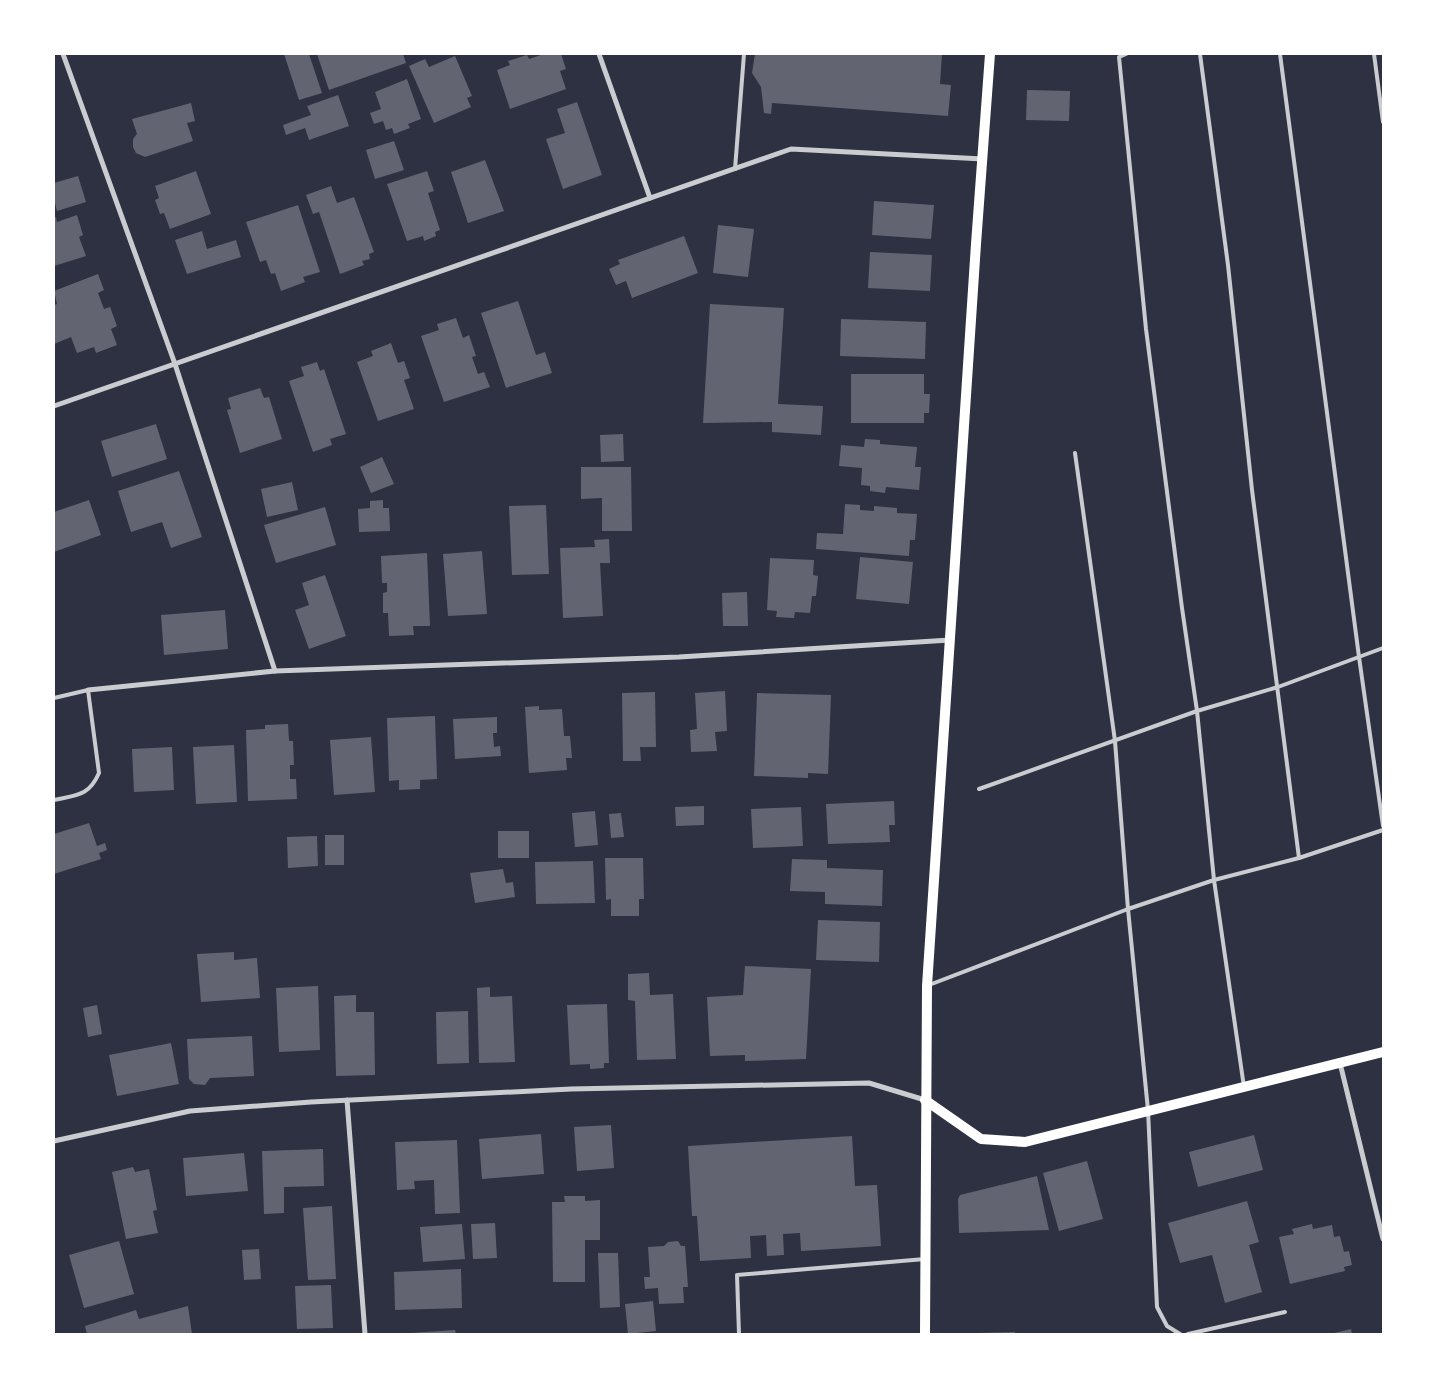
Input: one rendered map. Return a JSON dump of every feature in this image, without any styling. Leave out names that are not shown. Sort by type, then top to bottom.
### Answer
[{"type":"main road","points":[[924,1334],[926,986],[990,54]]},
{"type":"main road","points":[[925,1100],[981,1139],[1025,1142],[1383,1052]]},
{"type":"street","points":[[63,54],[175,364],[276,671]]},
{"type":"street","points":[[599,54],[650,198]]},
{"type":"street","points":[[54,406],[791,149],[984,159]]},
{"type":"street","points":[[88,690],[276,671],[679,658],[950,640]]},
{"type":"street","points":[[1340,1063],[1383,1239]]},
{"type":"street","points":[[54,1142],[190,1112],[347,1100],[571,1089],[869,1083],[925,1100]]},
{"type":"street","points":[[347,1100],[365,1334]]},
{"type":"lane","points":[[735,169],[744,54]]},
{"type":"lane","points":[[1126,54],[1119,57],[1146,329],[1197,711],[1214,880],[1244,1087]]},
{"type":"lane","points":[[1200,54],[1228,265],[1252,490],[1300,858]]},
{"type":"lane","points":[[1280,54],[1383,826]]},
{"type":"lane","points":[[1374,54],[1383,122]]},
{"type":"lane","points":[[1075,453],[1115,741],[1128,909],[1148,1110],[1157,1307],[1167,1326],[1180,1334]]},
{"type":"lane","points":[[979,789],[1197,711],[1278,688],[1383,648]]},
{"type":"lane","points":[[54,698],[88,690],[99,772],[94,785],[82,794],[54,800]]},
{"type":"lane","points":[[926,986],[1128,909],[1214,880],[1300,858],[1383,830]]},
{"type":"lane","points":[[739,1334],[737,1274],[925,1259]]},
{"type":"lane","points":[[1188,1334],[1285,1312]]},
{"type":"building","points":[[284,54],[309,54],[322,93],[299,100]]},
{"type":"building","points":[[317,54],[403,54],[406,63],[329,90]]},
{"type":"building","points":[[544,54],[561,54],[566,69],[560,71],[566,89],[510,109],[497,70],[510,65],[508,61],[527,55],[529,59]]},
{"type":"building","points":[[755,54],[942,54],[940,84],[951,85],[948,116],[772,103],[771,114],[764,113],[761,87],[752,73]]},
{"type":"building","points":[[455,56],[472,96],[467,98],[471,107],[434,123],[409,66],[425,59],[429,67]]},
{"type":"building","points":[[407,79],[421,119],[408,124],[410,128],[394,134],[392,128],[386,130],[383,121],[374,124],[370,113],[381,109],[375,92]]},
{"type":"building","points":[[1027,90],[1070,91],[1069,121],[1026,120]]},
{"type":"building","points":[[338,95],[349,126],[309,140],[305,128],[286,135],[283,125],[311,115],[307,106]]},
{"type":"building","points":[[577,102],[602,175],[563,189],[546,139],[565,133],[557,109]]},
{"type":"building","points":[[191,103],[195,121],[187,123],[193,141],[145,157],[136,153],[133,147],[133,139],[137,134],[132,119]]},
{"type":"building","points":[[394,141],[404,170],[375,179],[366,150]]},
{"type":"building","points":[[485,160],[504,211],[468,223],[451,172]]},
{"type":"building","points":[[196,171],[211,214],[170,229],[164,213],[160,214],[155,200],[159,198],[155,186]]},
{"type":"building","points":[[427,171],[434,191],[428,193],[440,230],[435,232],[436,236],[424,241],[423,236],[407,241],[387,184]]},
{"type":"building","points":[[78,176],[86,202],[57,211],[54,199],[54,183]]},
{"type":"building","points":[[331,186],[337,203],[354,197],[374,252],[369,254],[370,259],[362,261],[364,265],[340,274],[319,212],[313,214],[306,195]]},
{"type":"building","points":[[874,201],[934,205],[931,239],[872,235]]},
{"type":"building","points":[[298,205],[320,272],[303,277],[305,282],[281,291],[275,273],[271,274],[266,260],[260,262],[246,222]]},
{"type":"building","points":[[77,215],[83,235],[79,237],[86,256],[54,266],[54,218],[56,217],[57,222]]},
{"type":"building","points":[[718,225],[754,229],[748,277],[713,273]]},
{"type":"building","points":[[202,231],[207,249],[236,240],[241,257],[187,274],[175,240]]},
{"type":"building","points":[[684,236],[698,273],[632,298],[626,281],[616,285],[609,269],[620,264],[618,260]]},
{"type":"building","points":[[870,252],[932,255],[930,291],[868,288]]},
{"type":"building","points":[[98,274],[104,290],[98,293],[104,309],[110,307],[117,326],[111,329],[117,345],[96,353],[94,347],[77,353],[71,337],[54,344],[54,305],[57,304],[54,291]]},
{"type":"building","points":[[518,301],[536,355],[545,352],[552,373],[506,388],[481,313]]},
{"type":"building","points":[[710,304],[784,308],[778,404],[823,406],[821,435],[772,432],[772,422],[703,423]]},
{"type":"building","points":[[456,318],[463,338],[469,335],[476,356],[472,357],[478,374],[484,372],[490,387],[444,402],[421,336],[439,330],[437,324]]},
{"type":"building","points":[[841,319],[926,322],[925,359],[840,356]]},
{"type":"building","points":[[391,343],[398,363],[404,361],[410,378],[404,380],[414,409],[378,421],[357,362],[373,356],[371,351]]},
{"type":"building","points":[[317,362],[320,371],[324,369],[346,434],[330,439],[332,445],[313,452],[289,381],[304,376],[301,367]]},
{"type":"building","points":[[851,374],[924,374],[924,394],[930,394],[929,413],[924,413],[924,423],[851,423]]},
{"type":"building","points":[[260,388],[264,398],[269,397],[282,439],[240,453],[227,410],[231,409],[228,398]]},
{"type":"building","points":[[156,424],[167,459],[112,477],[101,441]]},
{"type":"building","points":[[623,434],[624,461],[601,462],[600,435]]},
{"type":"building","points":[[865,439],[880,440],[880,444],[917,447],[915,467],[921,467],[919,490],[886,487],[885,493],[870,491],[870,486],[861,485],[862,468],[839,466],[841,445],[864,447]]},
{"type":"building","points":[[382,457],[394,484],[371,493],[360,467]]},
{"type":"building","points":[[581,467],[631,467],[632,531],[602,531],[602,498],[581,499]]},
{"type":"building","points":[[179,471],[202,537],[171,548],[162,522],[131,532],[118,491]]},
{"type":"building","points":[[292,482],[298,510],[267,517],[261,489]]},
{"type":"building","points":[[89,500],[101,535],[54,552],[54,512]]},
{"type":"building","points":[[383,500],[383,508],[389,508],[390,531],[359,532],[358,509],[370,508],[370,501]]},
{"type":"building","points":[[845,504],[860,505],[860,510],[874,511],[874,506],[897,508],[897,513],[917,514],[915,540],[910,540],[909,556],[816,549],[817,533],[843,534]]},
{"type":"building","points":[[546,505],[549,574],[512,575],[509,506]]},
{"type":"building","points":[[325,507],[336,545],[276,563],[264,525]]},
{"type":"building","points":[[609,539],[610,563],[600,563],[603,616],[563,618],[560,548],[595,547],[594,540]]},
{"type":"building","points":[[482,551],[487,614],[448,616],[443,554]]},
{"type":"building","points":[[427,553],[430,626],[413,626],[414,635],[389,636],[388,613],[383,613],[383,593],[387,592],[387,583],[382,583],[381,556]]},
{"type":"building","points":[[860,557],[913,562],[909,604],[856,599]]},
{"type":"building","points":[[770,558],[814,560],[813,575],[818,576],[816,596],[812,596],[810,613],[795,612],[794,618],[776,617],[777,611],[767,610]]},
{"type":"building","points":[[325,575],[346,636],[309,649],[295,610],[309,605],[302,583]]},
{"type":"building","points":[[747,592],[748,626],[723,626],[722,593]]},
{"type":"building","points":[[225,610],[228,649],[164,655],[161,615]]},
{"type":"building","points":[[725,691],[727,731],[715,732],[717,751],[691,752],[690,730],[697,729],[695,693]]},
{"type":"building","points":[[655,692],[656,747],[640,747],[641,761],[623,761],[622,693]]},
{"type":"building","points":[[757,693],[831,695],[828,774],[808,773],[808,778],[754,776]]},
{"type":"building","points":[[539,706],[539,710],[562,709],[564,736],[570,736],[572,758],[566,758],[567,770],[529,773],[525,707]]},
{"type":"building","points":[[435,716],[437,779],[420,780],[420,789],[399,790],[399,780],[389,781],[387,718]]},
{"type":"building","points":[[497,717],[497,733],[493,733],[494,747],[500,746],[501,756],[455,759],[453,719]]},
{"type":"building","points":[[288,724],[289,741],[293,741],[294,765],[290,765],[290,779],[296,779],[297,799],[248,801],[246,730],[265,729],[265,725]]},
{"type":"building","points":[[371,737],[375,792],[334,795],[330,740]]},
{"type":"building","points":[[234,745],[237,802],[196,804],[193,747]]},
{"type":"building","points":[[172,747],[174,790],[134,792],[132,749]]},
{"type":"building","points":[[894,801],[895,825],[889,825],[890,842],[828,844],[826,804]]},
{"type":"building","points":[[704,806],[704,825],[676,826],[675,807]]},
{"type":"building","points":[[801,807],[803,846],[753,848],[751,809]]},
{"type":"building","points":[[595,811],[598,845],[575,847],[572,813]]},
{"type":"building","points":[[621,813],[624,837],[611,838],[609,814]]},
{"type":"building","points":[[89,823],[97,846],[105,843],[107,850],[99,853],[101,859],[54,874],[54,834]]},
{"type":"building","points":[[498,831],[529,831],[529,858],[498,858]]},
{"type":"building","points":[[325,835],[344,835],[344,865],[325,865]]},
{"type":"building","points":[[317,836],[318,866],[288,868],[287,837]]},
{"type":"building","points":[[605,858],[643,858],[644,899],[639,899],[639,916],[611,916],[611,899],[606,900]]},
{"type":"building","points":[[792,859],[827,860],[827,868],[883,870],[882,906],[825,904],[825,892],[790,891]]},
{"type":"building","points":[[593,861],[595,903],[536,904],[535,862]]},
{"type":"building","points":[[503,869],[506,883],[513,882],[515,897],[475,903],[470,873]]},
{"type":"building","points":[[818,920],[880,922],[879,962],[816,960]]},
{"type":"building","points":[[234,952],[234,960],[257,958],[260,998],[201,1002],[197,954]]},
{"type":"building","points":[[745,966],[811,969],[806,1059],[745,1061],[745,1055],[710,1056],[707,997],[743,995]]},
{"type":"building","points":[[649,973],[650,995],[673,994],[676,1059],[637,1060],[635,1001],[628,1000],[628,974]]},
{"type":"building","points":[[318,986],[320,1050],[279,1052],[276,988]]},
{"type":"building","points":[[490,987],[490,997],[512,996],[515,1062],[479,1063],[477,988]]},
{"type":"building","points":[[356,995],[356,1012],[374,1012],[375,1075],[336,1076],[334,996]]},
{"type":"building","points":[[607,1004],[609,1063],[604,1063],[604,1068],[590,1069],[590,1064],[570,1065],[567,1005]]},
{"type":"building","points":[[97,1005],[102,1034],[88,1037],[83,1008]]},
{"type":"building","points":[[468,1011],[469,1063],[437,1064],[436,1012]]},
{"type":"building","points":[[252,1036],[254,1076],[210,1078],[205,1085],[194,1084],[189,1079],[187,1039]]},
{"type":"building","points":[[171,1043],[179,1084],[117,1096],[109,1055]]},
{"type":"building","points":[[611,1125],[614,1168],[577,1171],[574,1127]]},
{"type":"building","points":[[541,1134],[544,1174],[482,1179],[479,1139]]},
{"type":"building","points":[[1254,1135],[1263,1170],[1198,1187],[1189,1152]]},
{"type":"building","points":[[852,1136],[855,1186],[877,1185],[881,1246],[801,1251],[800,1233],[783,1234],[784,1255],[767,1256],[766,1235],[750,1236],[751,1258],[700,1261],[697,1216],[692,1216],[688,1146]]},
{"type":"building","points":[[457,1140],[460,1213],[435,1214],[434,1180],[414,1181],[415,1189],[397,1190],[395,1142]]},
{"type":"building","points":[[323,1149],[324,1186],[284,1187],[284,1213],[264,1214],[262,1151]]},
{"type":"building","points":[[244,1153],[248,1191],[186,1196],[183,1158]]},
{"type":"building","points":[[1087,1161],[1103,1219],[1059,1231],[1043,1173]]},
{"type":"building","points":[[133,1167],[135,1172],[149,1169],[157,1210],[153,1211],[158,1233],[126,1239],[112,1172]]},
{"type":"building","points":[[1037,1176],[1049,1230],[959,1233],[958,1199],[960,1195]]},
{"type":"building","points":[[564,1196],[585,1196],[585,1201],[600,1200],[600,1240],[585,1240],[585,1282],[553,1282],[552,1202],[565,1202]]},
{"type":"building","points":[[1247,1201],[1259,1242],[1249,1245],[1262,1292],[1225,1303],[1212,1255],[1180,1263],[1168,1223]]},
{"type":"building","points":[[332,1206],[336,1279],[308,1280],[303,1208]]},
{"type":"building","points":[[495,1223],[497,1258],[473,1259],[471,1224]]},
{"type":"building","points":[[462,1224],[465,1259],[423,1262],[420,1227]]},
{"type":"building","points":[[1312,1224],[1313,1229],[1332,1225],[1334,1237],[1340,1236],[1344,1252],[1349,1251],[1352,1265],[1344,1267],[1345,1271],[1290,1284],[1279,1237],[1294,1234],[1292,1229]]},
{"type":"building","points":[[119,1241],[134,1294],[84,1308],[69,1255]]},
{"type":"building","points":[[678,1241],[681,1246],[685,1246],[688,1287],[683,1287],[684,1303],[659,1304],[658,1288],[645,1289],[644,1277],[650,1277],[648,1247],[664,1246],[668,1242]]},
{"type":"building","points":[[259,1249],[261,1279],[244,1280],[242,1250]]},
{"type":"building","points":[[598,1253],[618,1253],[620,1307],[600,1308]]},
{"type":"building","points":[[461,1269],[462,1308],[395,1310],[394,1272]]},
{"type":"building","points":[[331,1285],[333,1328],[297,1329],[295,1286]]},
{"type":"building","points":[[653,1301],[656,1331],[628,1334],[625,1304]]},
{"type":"building","points":[[188,1306],[192,1334],[87,1334],[85,1326],[136,1310],[139,1319]]},
{"type":"building","points":[[1351,1329],[1352,1334],[1330,1334]]},
{"type":"building","points":[[455,1330],[456,1334],[410,1334],[410,1333]]},
{"type":"building","points":[[1015,1332],[1015,1334],[978,1334],[978,1333]]}]
